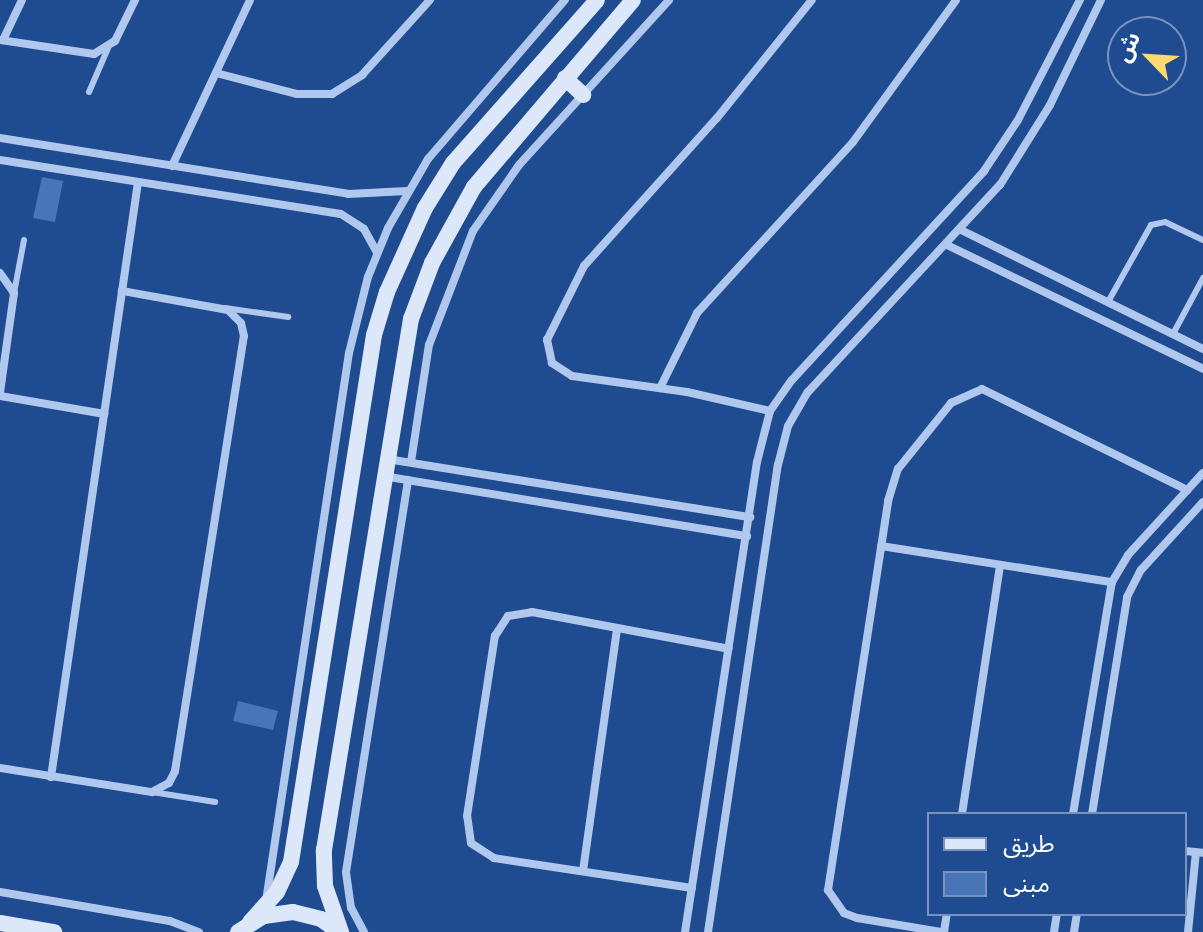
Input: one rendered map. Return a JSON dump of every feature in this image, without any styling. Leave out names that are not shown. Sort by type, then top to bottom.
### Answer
[{"type":"street","points":[[22,0],[1,40],[86,54],[108,48],[135,0]]},
{"type":"street","points":[[172,166],[250,0]]},
{"type":"street","points":[[216,73],[297,94],[332,94],[362,75],[430,0]]},
{"type":"street","points":[[266,906],[270,848],[349,353],[377,252],[407,191],[443,140],[565,0]]},
{"type":"street","points":[[244,927],[266,906],[285,878],[292,854],[374,335],[417,225],[453,163],[597,0]]},
{"type":"street","points":[[340,932],[325,886],[324,850],[404,347],[444,237],[474,187],[633,0]]},
{"type":"street","points":[[411,462],[429,345],[454,268],[494,197],[669,0]]},
{"type":"street","points":[[770,411],[660,388],[561,372],[547,352],[554,319],[584,266],[717,118],[812,0]]},
{"type":"street","points":[[660,388],[681,336],[697,313],[889,98],[956,0]]},
{"type":"street","points":[[708,932],[782,445],[797,409],[1000,185],[1050,105],[1101,0]]},
{"type":"street","points":[[685,932],[750,517],[770,411],[792,380],[984,171],[1018,120],[1077,1]]},
{"type":"street","points":[[565,78],[583,95]]},
{"type":"street","points":[[0,138],[348,194],[407,191]]},
{"type":"street","points":[[0,160],[341,214],[364,229],[377,252]]},
{"type":"street","points":[[984,171],[1000,185]]},
{"type":"street","points":[[51,777],[138,182]]},
{"type":"street","points":[[417,225],[444,237]]},
{"type":"street","points":[[961,230],[1203,349]]},
{"type":"street","points":[[947,245],[1203,369]]},
{"type":"street","points":[[0,273],[14,293],[0,394],[104,414]]},
{"type":"street","points":[[0,768],[152,792],[169,783],[177,765],[244,336],[238,318],[222,308],[122,291]]},
{"type":"street","points":[[943,932],[857,918],[844,913],[828,890],[881,546],[898,469],[951,403],[970,390],[993,392],[1187,490]]},
{"type":"street","points":[[385,458],[750,517]]},
{"type":"street","points":[[1073,812],[1112,582],[1128,555],[1203,473]]},
{"type":"street","points":[[382,476],[747,536]]},
{"type":"street","points":[[364,932],[351,908],[346,872],[408,480]]},
{"type":"street","points":[[1092,812],[1114,675],[1133,583],[1203,502]]},
{"type":"street","points":[[881,546],[1112,582]]},
{"type":"street","points":[[962,812],[1000,565]]},
{"type":"street","points":[[738,595],[759,598]]},
{"type":"street","points":[[692,888],[481,853],[466,830],[467,816],[500,625],[520,612],[729,649]]},
{"type":"street","points":[[583,871],[617,628]]},
{"type":"street","points":[[1095,673],[1114,675]]},
{"type":"street","points":[[1188,932],[1200,853]]},
{"type":"street","points":[[0,892],[170,921],[199,932]]},
{"type":"street","points":[[244,927],[293,912],[321,919],[340,932]]},
{"type":"street","points":[[0,923],[54,932]]},
{"type":"lane","points":[[89,92],[108,48]]},
{"type":"lane","points":[[1108,302],[1151,225],[1165,222],[1203,240]]},
{"type":"lane","points":[[14,293],[24,240]]},
{"type":"lane","points":[[1173,334],[1203,278]]},
{"type":"lane","points":[[222,308],[288,317]]},
{"type":"lane","points":[[152,792],[215,802]]},
{"type":"building","points":[[42,177],[63,181],[55,222],[33,218]]},
{"type":"building","points":[[238,701],[278,711],[273,730],[233,721]]}]
